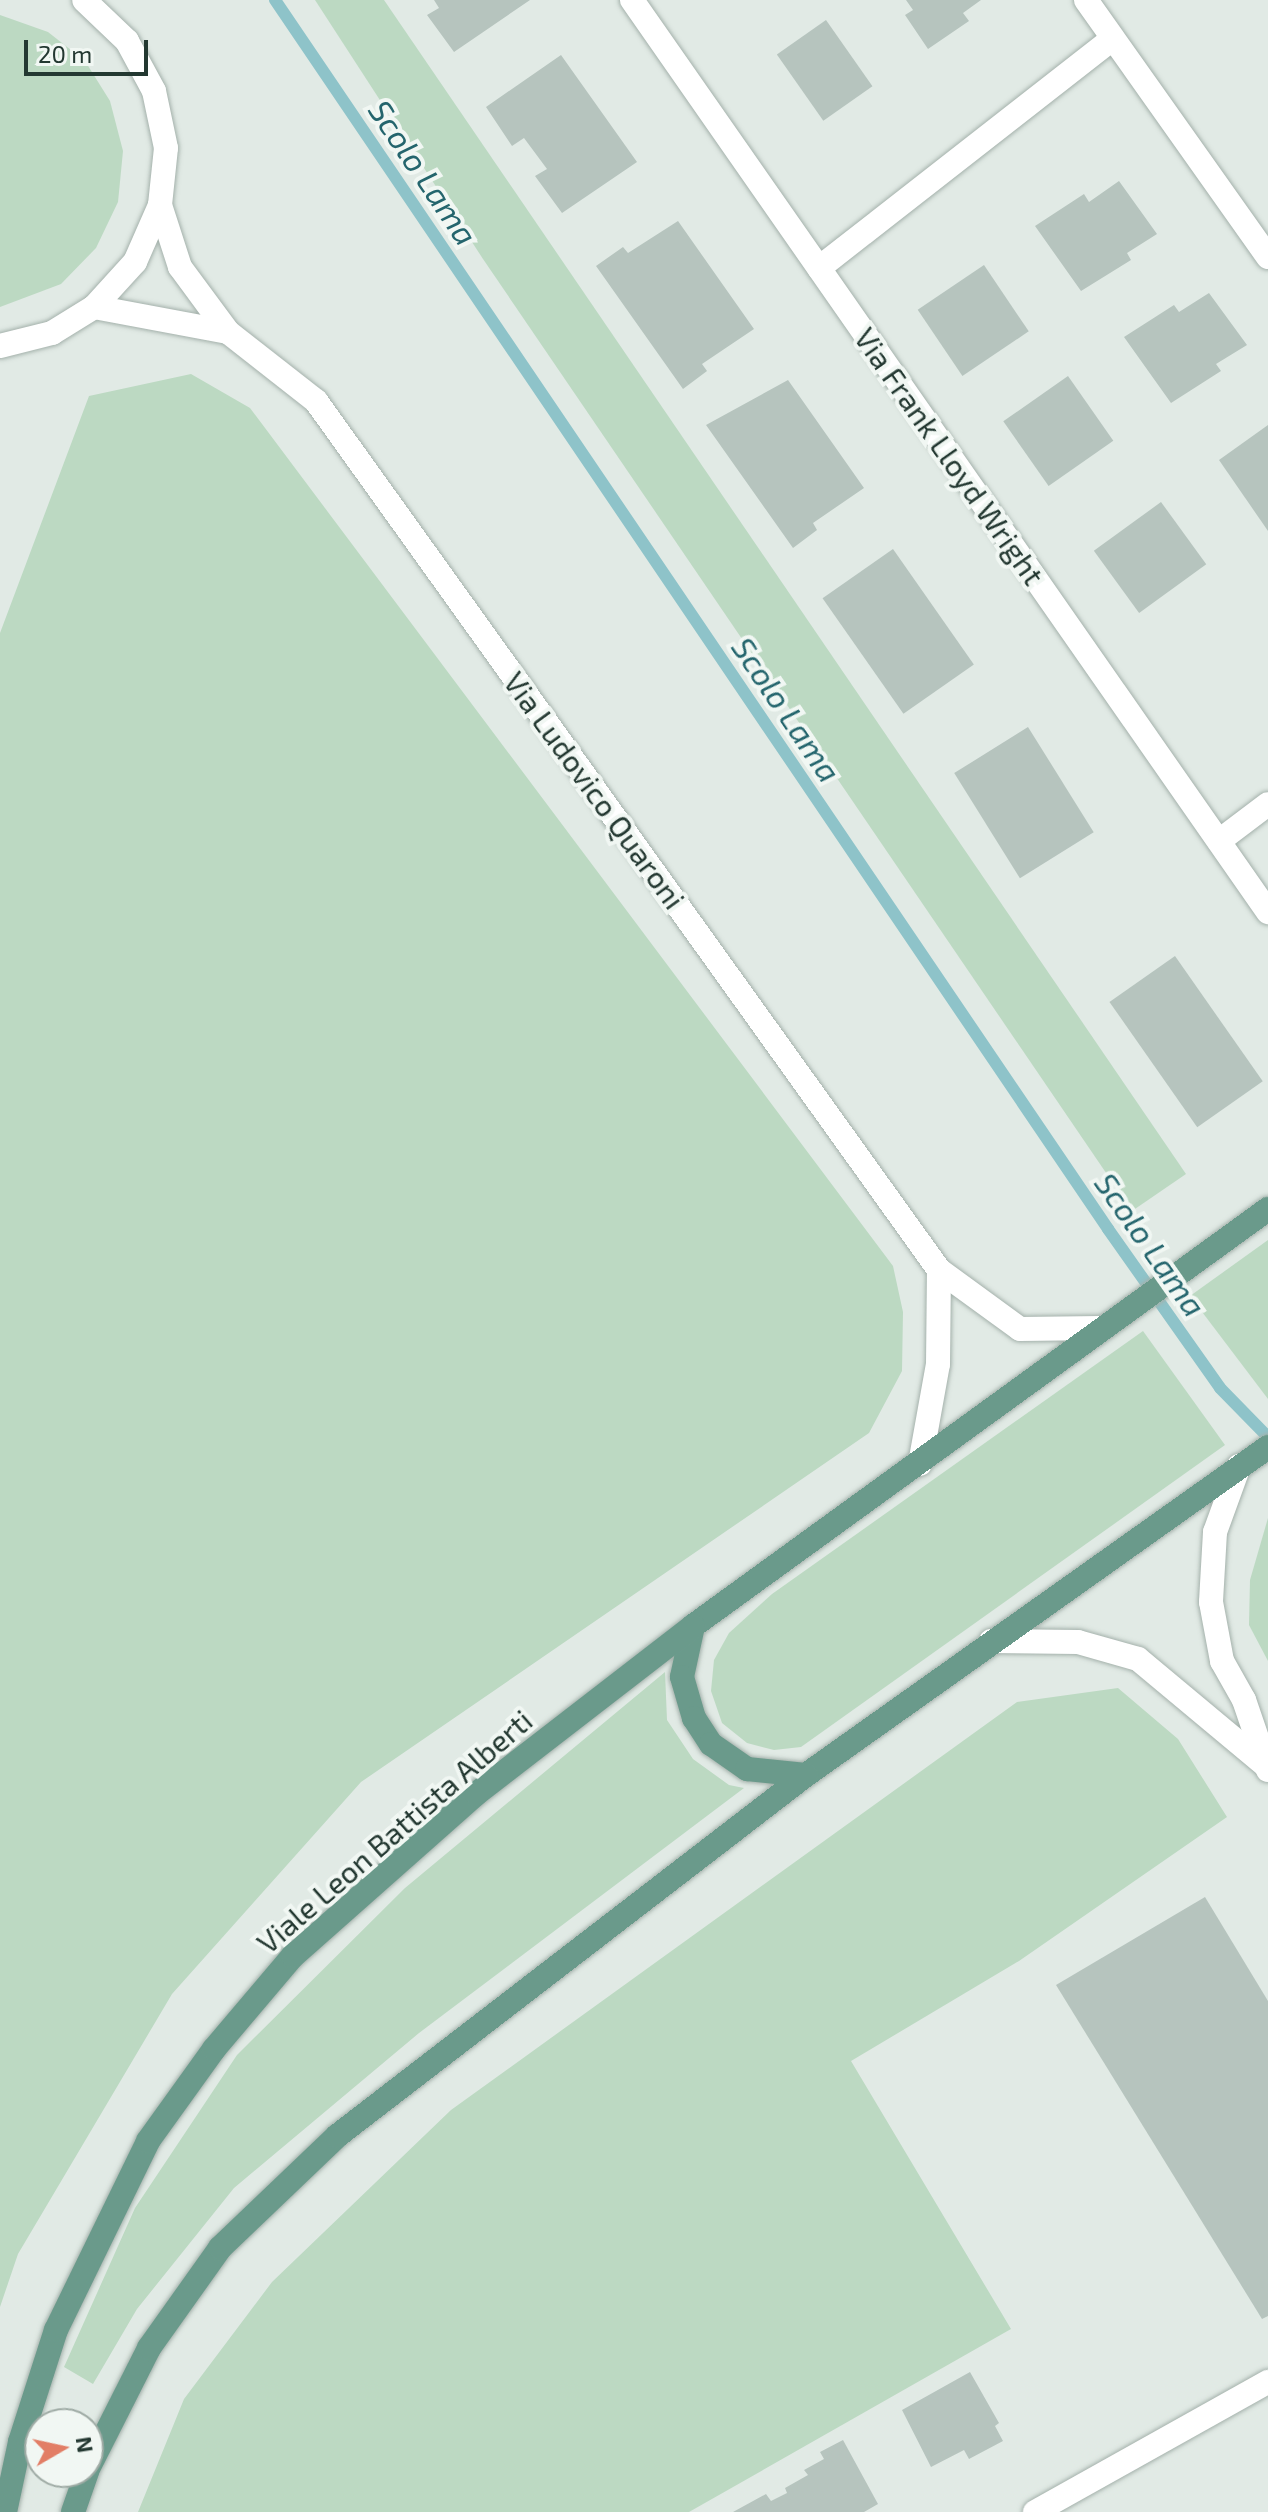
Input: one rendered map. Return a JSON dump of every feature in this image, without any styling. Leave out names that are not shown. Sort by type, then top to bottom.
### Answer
[{"type":"main road","points":[[1101,1328],[1194,1265],[1268,1209]]},
{"type":"main road","name":"Viale Leon Battista Alberti","points":[[5,2512],[20,2442],[56,2330],[148,2141],[214,2049],[293,1956],[476,1794],[693,1626],[920,1464],[1101,1328]]},
{"type":"main road","points":[[104,2437],[149,2348],[220,2248],[337,2136],[806,1775],[1268,1447]]},
{"type":"main road","points":[[693,1626],[682,1677],[694,1718],[711,1744],[747,1769],[806,1775]]},
{"type":"main road","points":[[73,2512],[81,2488]]},
{"type":"street","points":[[0,346],[52,333],[94,307],[135,262],[160,205],[166,148],[154,91],[127,41],[84,0]]},
{"type":"street","name":"Via Frank Lloyd Wright","points":[[632,0],[1268,912]]},
{"type":"street","points":[[1086,0],[1268,257]]},
{"type":"street","points":[[819,268],[1112,39]]},
{"type":"street","name":"Via Ludovico Quaroni","points":[[160,205],[180,267],[228,332],[316,401],[939,1270],[1020,1329],[1101,1328]]},
{"type":"street","name":"Via Ludovico Quaroni","points":[[94,307],[228,332]]},
{"type":"street","points":[[1219,841],[1268,804]]},
{"type":"street","points":[[920,1464],[938,1364],[939,1270]]},
{"type":"street","points":[[1239,1466],[1215,1532],[1211,1602],[1222,1661],[1244,1700],[1267,1768]]},
{"type":"street","points":[[991,1641],[1078,1642],[1138,1659],[1267,1768]]},
{"type":"street","points":[[1035,2512],[1268,2382]]},
{"type":"green space","points":[[315,0],[384,0],[1186,1174],[1132,1211],[483,259]]},
{"type":"green space","points":[[0,15],[48,32],[85,61],[110,101],[123,151],[118,202],[96,248],[61,284],[0,307]]},
{"type":"green space","points":[[191,374],[250,408],[893,1266],[903,1312],[902,1371],[869,1433],[361,1782],[172,1994],[18,2254],[0,2307],[0,633],[89,396]]},
{"type":"green space","points":[[1268,1240],[1268,1399],[1190,1296]]},
{"type":"green space","points":[[1143,1331],[1225,1445],[801,1747],[774,1750],[747,1743],[722,1723],[711,1691],[714,1660],[729,1633],[772,1594]]},
{"type":"green space","points":[[1268,1518],[1268,1661],[1249,1625],[1250,1580]]},
{"type":"green space","points":[[665,1672],[667,1720],[693,1759],[729,1785],[744,1788],[419,2033],[234,2188],[137,2309],[93,2384],[64,2367],[135,2208],[237,2055],[405,1888]]},
{"type":"green space","points":[[1118,1688],[1178,1739],[1227,1817],[1019,1961],[851,2061],[1011,2329],[689,2512],[138,2512],[184,2399],[272,2282],[451,2110],[1017,1702]]},
{"type":"building","points":[[434,0],[530,0],[454,52],[427,15],[439,8]]},
{"type":"building","points":[[906,0],[981,0],[963,13],[969,21],[928,49],[905,15],[913,10]]},
{"type":"building","points":[[826,20],[872,86],[823,121],[777,54]]},
{"type":"building","points":[[561,55],[637,162],[562,213],[535,176],[547,169],[524,138],[512,146],[486,107]]},
{"type":"building","points":[[1119,181],[1157,234],[1127,253],[1131,260],[1081,291],[1035,226],[1084,194],[1089,202]]},
{"type":"building","points":[[678,221],[754,329],[702,364],[707,371],[683,389],[596,266],[623,247],[628,253]]},
{"type":"building","points":[[984,265],[1029,331],[962,376],[918,310]]},
{"type":"building","points":[[1209,293],[1247,345],[1216,364],[1221,371],[1171,403],[1124,337],[1174,305],[1179,312]]},
{"type":"building","points":[[1068,376],[1113,441],[1049,486],[1003,421]]},
{"type":"building","points":[[788,380],[864,488],[813,523],[817,530],[793,548],[706,425]]},
{"type":"building","points":[[1268,425],[1268,531],[1219,460]]},
{"type":"building","points":[[1161,502],[1206,564],[1139,613],[1094,551]]},
{"type":"building","points":[[893,549],[974,665],[903,714],[823,598]]},
{"type":"building","points":[[1028,727],[1094,832],[1020,878],[954,773]]},
{"type":"building","points":[[1175,956],[1263,1081],[1197,1127],[1109,1002]]},
{"type":"building","points":[[1205,1897],[1268,2001],[1268,2316],[1262,2319],[1056,1985]]},
{"type":"building","points":[[970,2372],[999,2423],[995,2426],[1003,2441],[969,2459],[964,2450],[931,2467],[902,2410]]},
{"type":"building","points":[[843,2440],[878,2504],[864,2512],[733,2512],[766,2494],[771,2501],[787,2493],[785,2488],[808,2475],[804,2470],[824,2459],[820,2452]]},
{"type":"waterway","name":"Scolo Lama","points":[[275,0],[1108,1229],[1220,1388],[1268,1437]]}]
